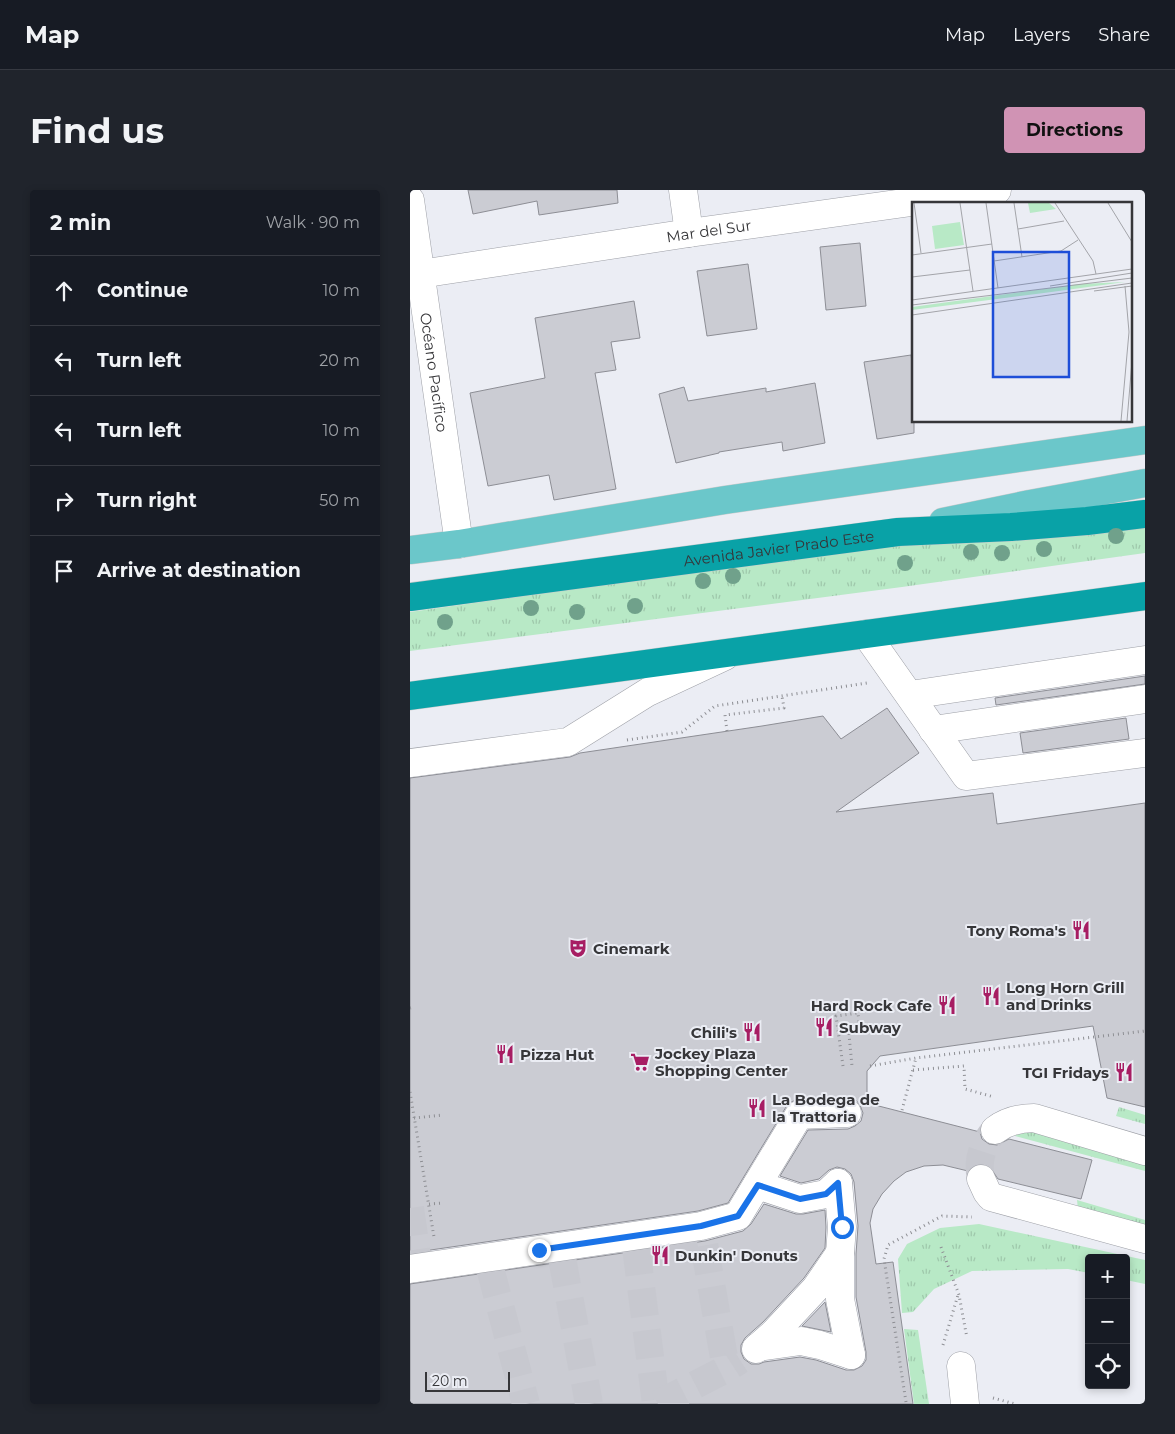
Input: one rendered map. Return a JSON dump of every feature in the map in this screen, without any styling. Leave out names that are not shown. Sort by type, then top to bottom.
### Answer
[{"type":"highway","points":[[898,532],[1011,527],[1145,514]]},
{"type":"highway","name":"Avenida Javier Prado Este","points":[[410,597],[898,532]]},
{"type":"highway","points":[[410,696],[1145,596]]},
{"type":"main road","points":[[410,550],[459,544],[725,500],[1145,440]]},
{"type":"main road","name":"Avenida Javier Prado Este","points":[[898,532],[1141,482]]},
{"type":"street","points":[[683,190],[689,233]]},
{"type":"street","name":"Mar del Sur","points":[[420,274],[689,233],[997,190]]},
{"type":"street","name":"Océano Pacífico","points":[[410,200],[459,544]]},
{"type":"street","points":[[866,634],[966,776],[1145,753]]},
{"type":"street","points":[[410,763],[568,742],[648,692],[733,652]]},
{"type":"street","points":[[904,687],[1145,660]]},
{"type":"street","points":[[933,730],[1145,699]]},
{"type":"street","points":[[410,1269],[701,1226],[738,1216],[799,1115],[847,1113]]},
{"type":"street","points":[[995,1130],[1012,1121],[1034,1118],[1145,1150]]},
{"type":"street","points":[[981,1180],[991,1197],[1145,1239]]},
{"type":"street","points":[[758,1185],[800,1199],[826,1194],[838,1183],[842,1227],[840,1299],[850,1355],[820,1344],[801,1341],[757,1348],[816,1288],[840,1253]]},
{"type":"street","points":[[961,1366],[965,1404]]},
{"type":"path","points":[[623,741],[682,732],[715,706],[782,696],[904,687]]},
{"type":"path","points":[[727,731],[725,715],[784,708],[782,696]]},
{"type":"path","points":[[843,1066],[836,1016],[858,1013],[860,1032]]},
{"type":"path","points":[[848,1024],[852,1066]]},
{"type":"path","points":[[870,1066],[916,1058],[1145,1031]]},
{"type":"path","points":[[902,1110],[916,1058]]},
{"type":"path","points":[[913,1070],[964,1066]]},
{"type":"path","points":[[410,1092],[435,1240]]},
{"type":"path","points":[[415,1118],[443,1115]]},
{"type":"path","points":[[429,1204],[443,1203]]},
{"type":"path","points":[[906,1402],[884,1259],[888,1245],[942,1216],[976,1217]]},
{"type":"path","points":[[941,1247],[958,1295]]},
{"type":"green space","points":[[1145,508],[1145,553],[902,587],[410,651],[410,612]]},
{"type":"green space","points":[[1119,1107],[1145,1115],[1145,1124],[1116,1116]]},
{"type":"green space","points":[[1026,1128],[1145,1160],[1145,1171],[1015,1136]]},
{"type":"green space","points":[[1077,1200],[1145,1220],[1145,1229],[1078,1209]]},
{"type":"green space","points":[[979,1224],[1117,1254],[1085,1254],[1085,1272],[1068,1269],[972,1271],[934,1289],[913,1312],[902,1313],[898,1259],[907,1244],[940,1228]]},
{"type":"green space","points":[[1130,1257],[1145,1260],[1145,1284],[1130,1281]]},
{"type":"green space","points":[[904,1329],[918,1330],[929,1404],[914,1404]]},
{"type":"building","points":[[468,190],[617,190],[618,203],[539,215],[537,201],[473,214]]},
{"type":"building","points":[[860,243],[866,306],[826,310],[820,247]]},
{"type":"building","points":[[748,264],[757,329],[707,336],[697,271]]},
{"type":"building","points":[[634,301],[640,338],[611,342],[616,370],[595,373],[616,489],[554,500],[549,475],[488,486],[470,393],[545,378],[535,318]]},
{"type":"building","points":[[911,355],[912,422],[914,422],[914,433],[877,439],[864,362]]},
{"type":"building","points":[[815,383],[825,443],[783,451],[782,442],[719,452],[676,463],[659,394],[684,387],[688,401],[766,388],[766,392]]},
{"type":"building","points":[[1145,676],[1145,684],[996,705],[995,698]]},
{"type":"building","name":"Jockey Plaza Shopping Center","points":[[887,708],[919,753],[836,812],[993,793],[997,824],[1145,803],[1145,1107],[1107,1098],[1093,1026],[880,1056],[867,1071],[867,1103],[980,1132],[982,1139],[989,1144],[997,1145],[1009,1139],[1092,1160],[1081,1199],[998,1179],[990,1167],[982,1163],[974,1165],[968,1171],[943,1165],[924,1166],[906,1172],[882,1194],[873,1209],[870,1223],[876,1264],[893,1262],[913,1404],[410,1404],[410,1284],[705,1241],[743,1231],[751,1224],[764,1204],[796,1214],[825,1210],[825,1248],[804,1278],[763,1322],[745,1338],[741,1345],[744,1359],[751,1364],[759,1364],[800,1357],[846,1370],[854,1370],[862,1366],[866,1360],[866,1352],[856,1297],[858,1226],[854,1182],[851,1174],[845,1169],[837,1167],[829,1170],[819,1179],[801,1183],[780,1176],[808,1130],[848,1129],[861,1121],[863,1113],[860,1105],[855,1099],[847,1097],[798,1099],[791,1102],[786,1107],[728,1203],[698,1211],[410,1253],[410,778],[570,757],[580,753],[823,716],[841,739]]},
{"type":"building","points":[[1126,718],[1129,739],[1023,753],[1020,733]]},
{"type":"building","points":[[825,1302],[831,1332],[802,1326]]},
{"type":"tunnel","points":[[981,1179],[980,1159],[987,1141],[995,1130]]},
{"type":"tunnel","points":[[410,1208],[420,1277]]},
{"type":"tunnel","points":[[669,1243],[703,1238],[726,1369]]},
{"type":"tunnel","points":[[636,1247],[656,1404]]},
{"type":"tunnel","points":[[562,1258],[589,1404]]},
{"type":"tunnel","points":[[490,1268],[526,1404]]},
{"type":"tunnel","points":[[658,1404],[740,1360]]},
{"type":"place","name":"Tony Roma's","points":[[1081,930]]},
{"type":"place","name":"Cinemark","points":[[578,948]]},
{"type":"place","name":"Long Horn Grill and Drinks","points":[[991,996]]},
{"type":"place","name":"Hard Rock Cafe","points":[[947,1005]]},
{"type":"place","name":"Subway","points":[[824,1027]]},
{"type":"place","name":"Chili's","points":[[752,1032]]},
{"type":"place","name":"Pizza Hut","points":[[505,1054]]},
{"type":"place","name":"Jockey Plaza Shopping Center","points":[[640,1062]]},
{"type":"place","name":"TGI Fridays","points":[[1124,1072]]},
{"type":"place","name":"La Bodega de la Trattoria","points":[[757,1108]]},
{"type":"place","name":"Dunkin' Donuts","points":[[660,1255]]},
{"type":"route","points":[[539,1250],[701,1226],[738,1216],[758,1185],[800,1199],[826,1194],[838,1183],[842,1227]]}]
